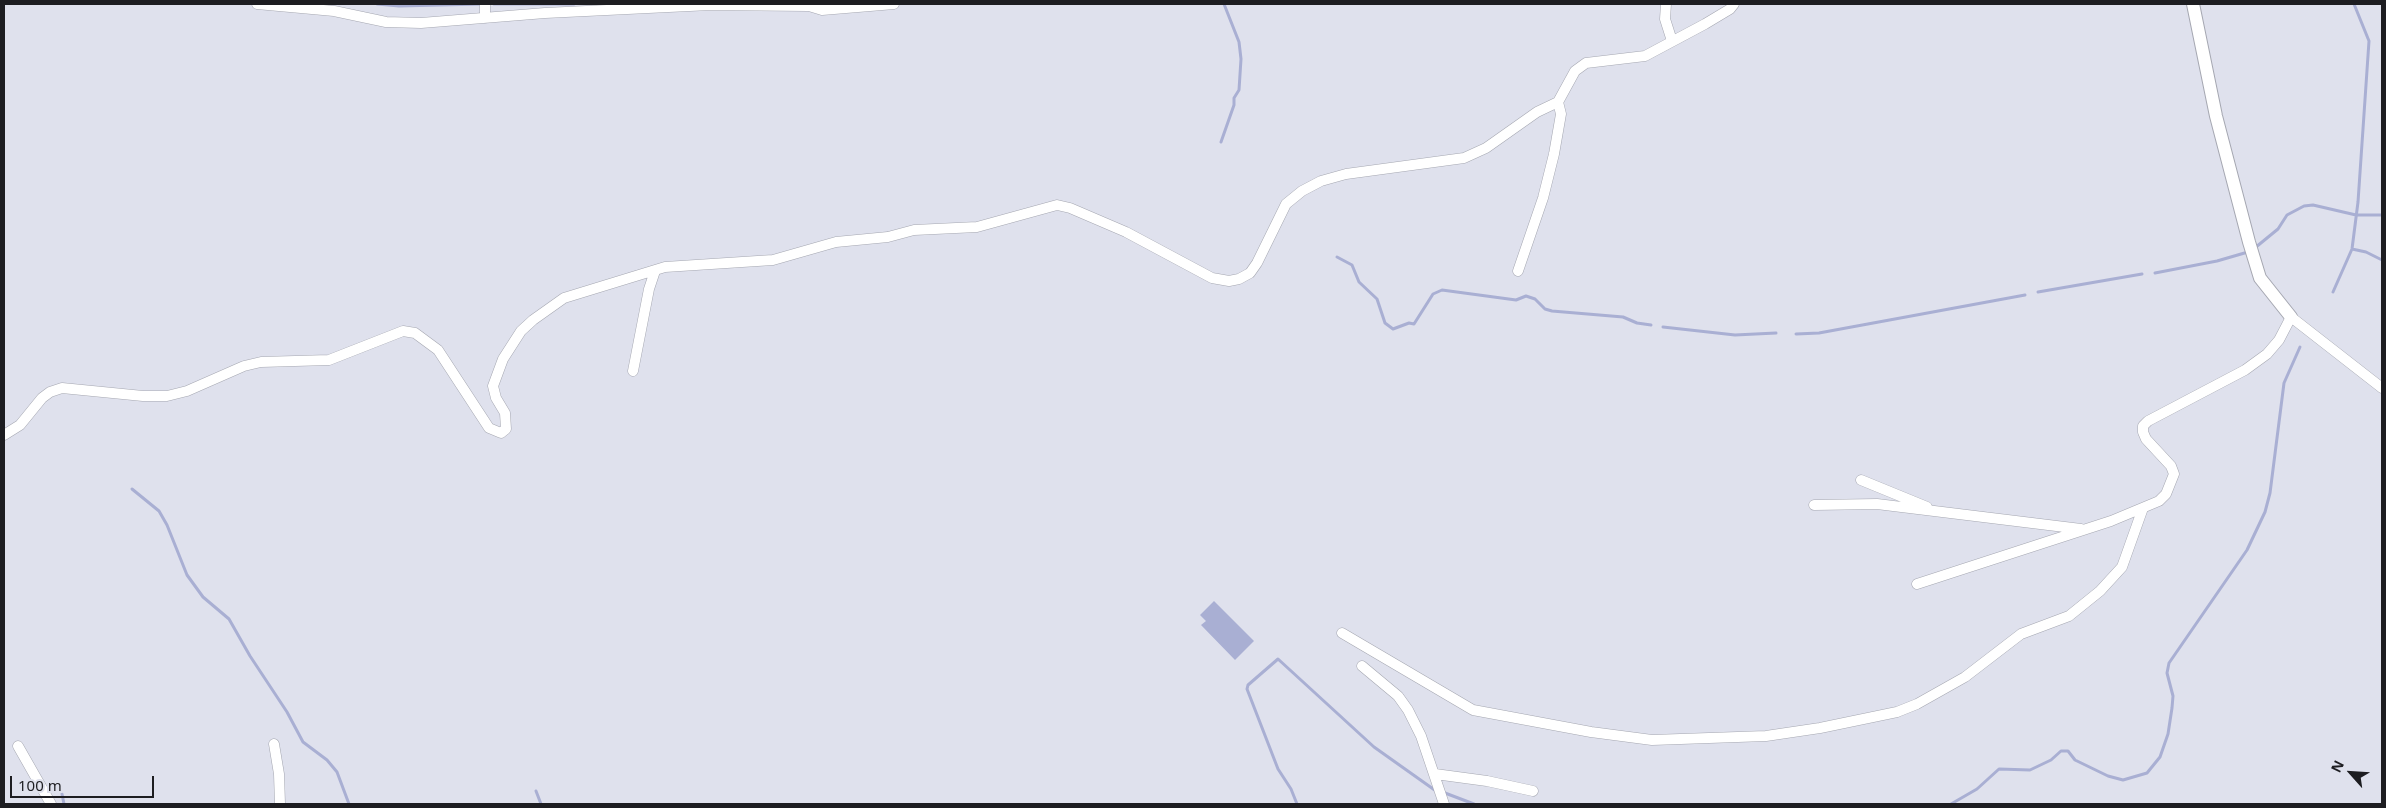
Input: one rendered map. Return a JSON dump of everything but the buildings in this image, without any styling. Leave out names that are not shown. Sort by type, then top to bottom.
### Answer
[{"type":"street","points":[[257,4],[334,11],[386,22],[421,23],[710,5],[809,6],[822,10],[894,4]]},
{"type":"street","points":[[485,4],[485,18]]},
{"type":"street","points":[[1666,4],[1665,19],[1672,42]]},
{"type":"street","points":[[4,435],[20,425],[42,398],[50,392],[62,388],[167,396],[187,391],[244,366],[261,362],[329,360],[402,331],[416,333],[438,350],[489,428],[501,433],[506,429],[506,413],[496,398],[493,386],[503,359],[521,331],[564,298],[665,267],[773,260],[836,242],[888,237],[914,230],[977,227],[1057,205],[1070,208],[1126,232],[1212,278],[1229,281],[1239,279],[1250,273],[1257,263],[1286,204],[1302,191],[1321,181],[1346,174],[1464,158],[1486,148],[1537,112],[1558,102],[1575,71],[1586,63],[1644,56],[1706,24],[1730,9],[1734,4]]},
{"type":"street","points":[[2193,4],[2232,183],[2260,278],[2291,317],[2382,388]]},
{"type":"street","points":[[1518,271],[1543,198],[1554,154],[1560,114],[1558,102]]},
{"type":"street","points":[[633,371],[649,289],[655,270]]},
{"type":"street","points":[[1917,584],[2085,530],[2160,501],[2166,494],[2174,474],[2171,466],[2146,439],[2142,432],[2143,426],[2148,421],[2246,370],[2267,354],[2279,340],[2291,317]]},
{"type":"street","points":[[1861,480],[1937,512]]},
{"type":"street","points":[[1814,505],[1877,504],[2085,530]]},
{"type":"street","points":[[1342,633],[1473,710],[1591,732],[1652,740],[1766,736],[1897,712],[1917,704],[1965,677],[2012,640],[2069,616],[2100,591],[2122,567],[2143,508]]},
{"type":"street","points":[[1362,666],[1398,696],[1408,710],[1421,736],[1444,804]]},
{"type":"street","points":[[274,744],[279,774],[280,804]]},
{"type":"street","points":[[18,746],[51,804]]},
{"type":"street","points":[[1435,774],[1487,781],[1533,792]]},
{"type":"water","points":[[1214,601],[1254,641],[1235,660],[1201,625],[1206,621],[1200,615]]},
{"type":"waterway","points":[[377,4],[399,6],[482,4]]},
{"type":"waterway","points":[[494,4],[574,4]]},
{"type":"waterway","points":[[1221,142],[1234,105],[1234,98],[1239,90],[1241,59],[1239,42],[1224,4]]},
{"type":"waterway","points":[[2333,292],[2352,249],[2358,202],[2369,41],[2354,4]]},
{"type":"waterway","points":[[2256,247],[2278,229],[2287,215],[2304,206],[2313,205],[2356,215],[2382,215]]},
{"type":"waterway","points":[[2352,249],[2366,252],[2382,260]]},
{"type":"waterway","points":[[2155,273],[2217,261],[2248,252]]},
{"type":"waterway","points":[[1337,257],[1352,265],[1359,282],[1377,299],[1385,323],[1393,329],[1409,323],[1414,324],[1433,294],[1442,290],[1516,300],[1526,296],[1535,299],[1545,309],[1552,311],[1623,317],[1637,323],[1651,325]]},
{"type":"waterway","points":[[2038,292],[2142,274]]},
{"type":"waterway","points":[[1796,334],[1819,333],[2025,295]]},
{"type":"waterway","points":[[1663,327],[1735,335],[1776,333]]},
{"type":"waterway","points":[[1951,804],[1977,789],[1999,769],[2030,770],[2051,760],[2061,751],[2068,751],[2075,760],[2108,776],[2123,780],[2147,773],[2160,757],[2168,734],[2172,708],[2173,696],[2167,673],[2169,663],[2247,550],[2265,512],[2270,493],[2284,383],[2300,347]]},
{"type":"waterway","points":[[132,489],[159,511],[167,525],[187,575],[203,597],[229,619],[250,656],[287,712],[303,742],[327,760],[337,772],[349,804]]},
{"type":"waterway","points":[[1297,804],[1291,789],[1278,769],[1247,689],[1248,685],[1278,659],[1374,747],[1436,791]]},
{"type":"waterway","points":[[536,791],[541,804]]},
{"type":"waterway","points":[[1445,793],[1474,804]]},
{"type":"waterway","points":[[62,794],[64,804]]}]
